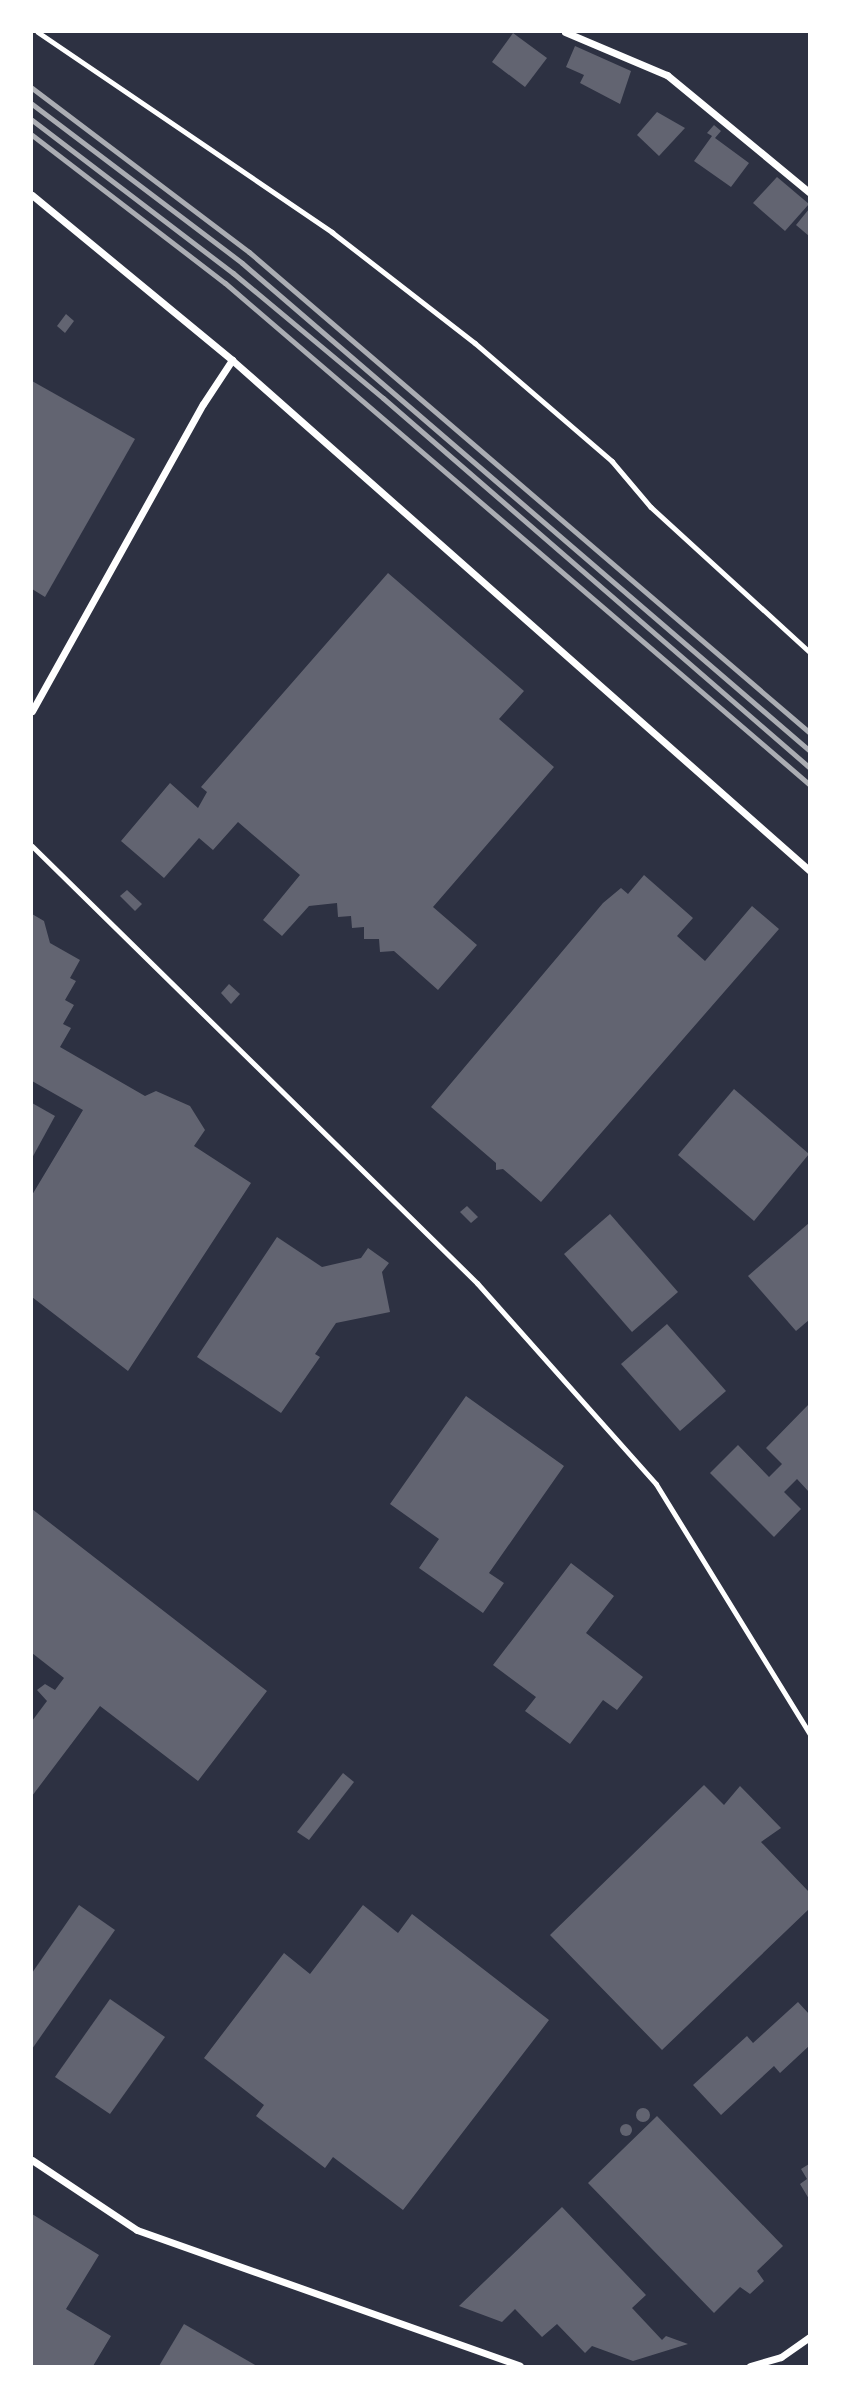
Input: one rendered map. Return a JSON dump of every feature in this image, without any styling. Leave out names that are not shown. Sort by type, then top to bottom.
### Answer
[{"type":"street","points":[[565,32],[667,75],[810,193]]},
{"type":"street","points":[[584,40],[589,32]]},
{"type":"street","points":[[32,195],[232,360],[810,871]]},
{"type":"street","points":[[32,711],[203,404],[232,360]]},
{"type":"street","points":[[32,2160],[137,2230],[520,2367]]},
{"type":"street","points":[[750,2367],[781,2357],[810,2337]]},
{"type":"lane","points":[[32,846],[477,1283],[656,1484],[810,1734]]},
{"type":"path","points":[[38,32],[332,232],[475,343],[612,461],[651,507],[810,652]]},
{"type":"building","points":[[513,33],[547,58],[525,87],[492,62]]},
{"type":"building","points":[[575,46],[631,71],[620,104],[580,83],[584,75],[566,67]]},
{"type":"building","points":[[657,112],[685,128],[659,156],[637,135]]},
{"type":"building","points":[[714,125],[721,131],[715,138],[749,163],[731,187],[694,161],[712,136],[707,133]]},
{"type":"building","points":[[777,177],[809,204],[785,231],[753,203]]},
{"type":"building","points":[[809,209],[809,236],[796,225]]},
{"type":"building","points":[[66,314],[74,321],[65,333],[57,326]]},
{"type":"building","points":[[32,381],[135,439],[45,597],[32,589]]},
{"type":"building","points":[[388,573],[524,691],[499,719],[554,767],[433,907],[477,945],[438,990],[394,951],[380,952],[379,939],[364,939],[364,927],[352,928],[351,916],[338,917],[337,903],[309,906],[282,936],[263,920],[300,875],[238,822],[213,850],[199,838],[164,878],[121,841],[170,783],[198,808],[207,792],[201,787]]},
{"type":"building","points":[[644,875],[693,918],[677,936],[705,961],[752,906],[779,929],[541,1202],[503,1169],[496,1170],[496,1163],[431,1107],[603,903],[621,888],[628,894]]},
{"type":"building","points":[[127,890],[142,904],[135,911],[120,896]]},
{"type":"building","points":[[32,914],[44,921],[50,943],[80,960],[70,978],[76,981],[65,1000],[74,1005],[63,1024],[71,1028],[60,1047],[145,1096],[156,1091],[190,1106],[205,1130],[194,1146],[251,1183],[128,1371],[32,1297],[32,1195],[83,1110],[32,1081]]},
{"type":"building","points":[[229,984],[240,994],[231,1004],[221,993]]},
{"type":"building","points":[[734,1089],[809,1154],[754,1221],[678,1155]]},
{"type":"building","points":[[32,1103],[55,1116],[32,1158]]},
{"type":"building","points":[[467,1206],[478,1217],[471,1223],[460,1212]]},
{"type":"building","points":[[610,1214],[678,1292],[632,1332],[564,1254]]},
{"type":"building","points":[[809,1223],[809,1320],[796,1331],[748,1276]]},
{"type":"building","points":[[277,1237],[322,1267],[361,1258],[368,1248],[389,1263],[382,1272],[390,1312],[336,1323],[315,1354],[320,1357],[281,1413],[197,1357]]},
{"type":"building","points":[[667,1324],[726,1391],[680,1431],[621,1364]]},
{"type":"building","points":[[466,1396],[564,1466],[489,1573],[504,1583],[483,1613],[419,1568],[439,1539],[390,1504]]},
{"type":"building","points":[[809,1404],[809,1492],[797,1479],[784,1492],[801,1509],[774,1537],[710,1473],[738,1445],[769,1477],[782,1464],[766,1448]]},
{"type":"building","points":[[32,1509],[267,1691],[198,1781],[100,1706],[32,1796],[32,1721],[47,1701],[37,1690],[45,1684],[55,1690],[64,1678],[32,1653]]},
{"type":"building","points":[[571,1563],[614,1596],[586,1633],[643,1677],[617,1710],[603,1700],[570,1744],[525,1711],[536,1697],[493,1665]]},
{"type":"building","points":[[343,1773],[354,1782],[309,1840],[297,1832]]},
{"type":"building","points":[[704,1785],[724,1805],[740,1786],[781,1828],[761,1842],[809,1892],[809,1909],[662,2050],[550,1935]]},
{"type":"building","points":[[79,1905],[115,1930],[32,2049],[32,1973]]},
{"type":"building","points":[[363,1905],[398,1933],[412,1914],[549,2020],[403,2210],[333,2157],[325,2168],[256,2116],[264,2105],[204,2058],[284,1953],[310,1974]]},
{"type":"building","points":[[110,1999],[165,2037],[110,2114],[55,2077]]},
{"type":"building","points":[[798,2002],[809,2014],[809,2046],[780,2073],[774,2066],[721,2115],[693,2085],[747,2036],[753,2043]]},
{"type":"building","points":[[640,2108],[646,2108],[650,2115],[646,2122],[640,2122],[636,2118],[636,2112]]},
{"type":"building","points":[[657,2116],[783,2246],[757,2271],[764,2281],[750,2294],[740,2287],[714,2313],[588,2183]]},
{"type":"building","points":[[626,2124],[632,2130],[626,2136],[620,2130]]},
{"type":"building","points":[[809,2164],[809,2199],[800,2184],[807,2179],[801,2169]]},
{"type":"building","points":[[562,2207],[646,2295],[632,2308],[662,2340],[666,2336],[688,2344],[633,2361],[592,2346],[585,2353],[557,2324],[542,2337],[515,2309],[502,2322],[459,2306]]},
{"type":"building","points":[[32,2214],[99,2255],[66,2309],[111,2336],[93,2366],[32,2366]]},
{"type":"building","points":[[184,2324],[257,2366],[159,2366]]},
{"type":"railway","points":[[32,88],[249,252],[810,733]]},
{"type":"railway","points":[[32,104],[242,263],[810,751]]},
{"type":"railway","points":[[32,120],[233,273],[383,398],[810,768]]},
{"type":"railway","points":[[32,135],[225,283],[810,785]]}]
